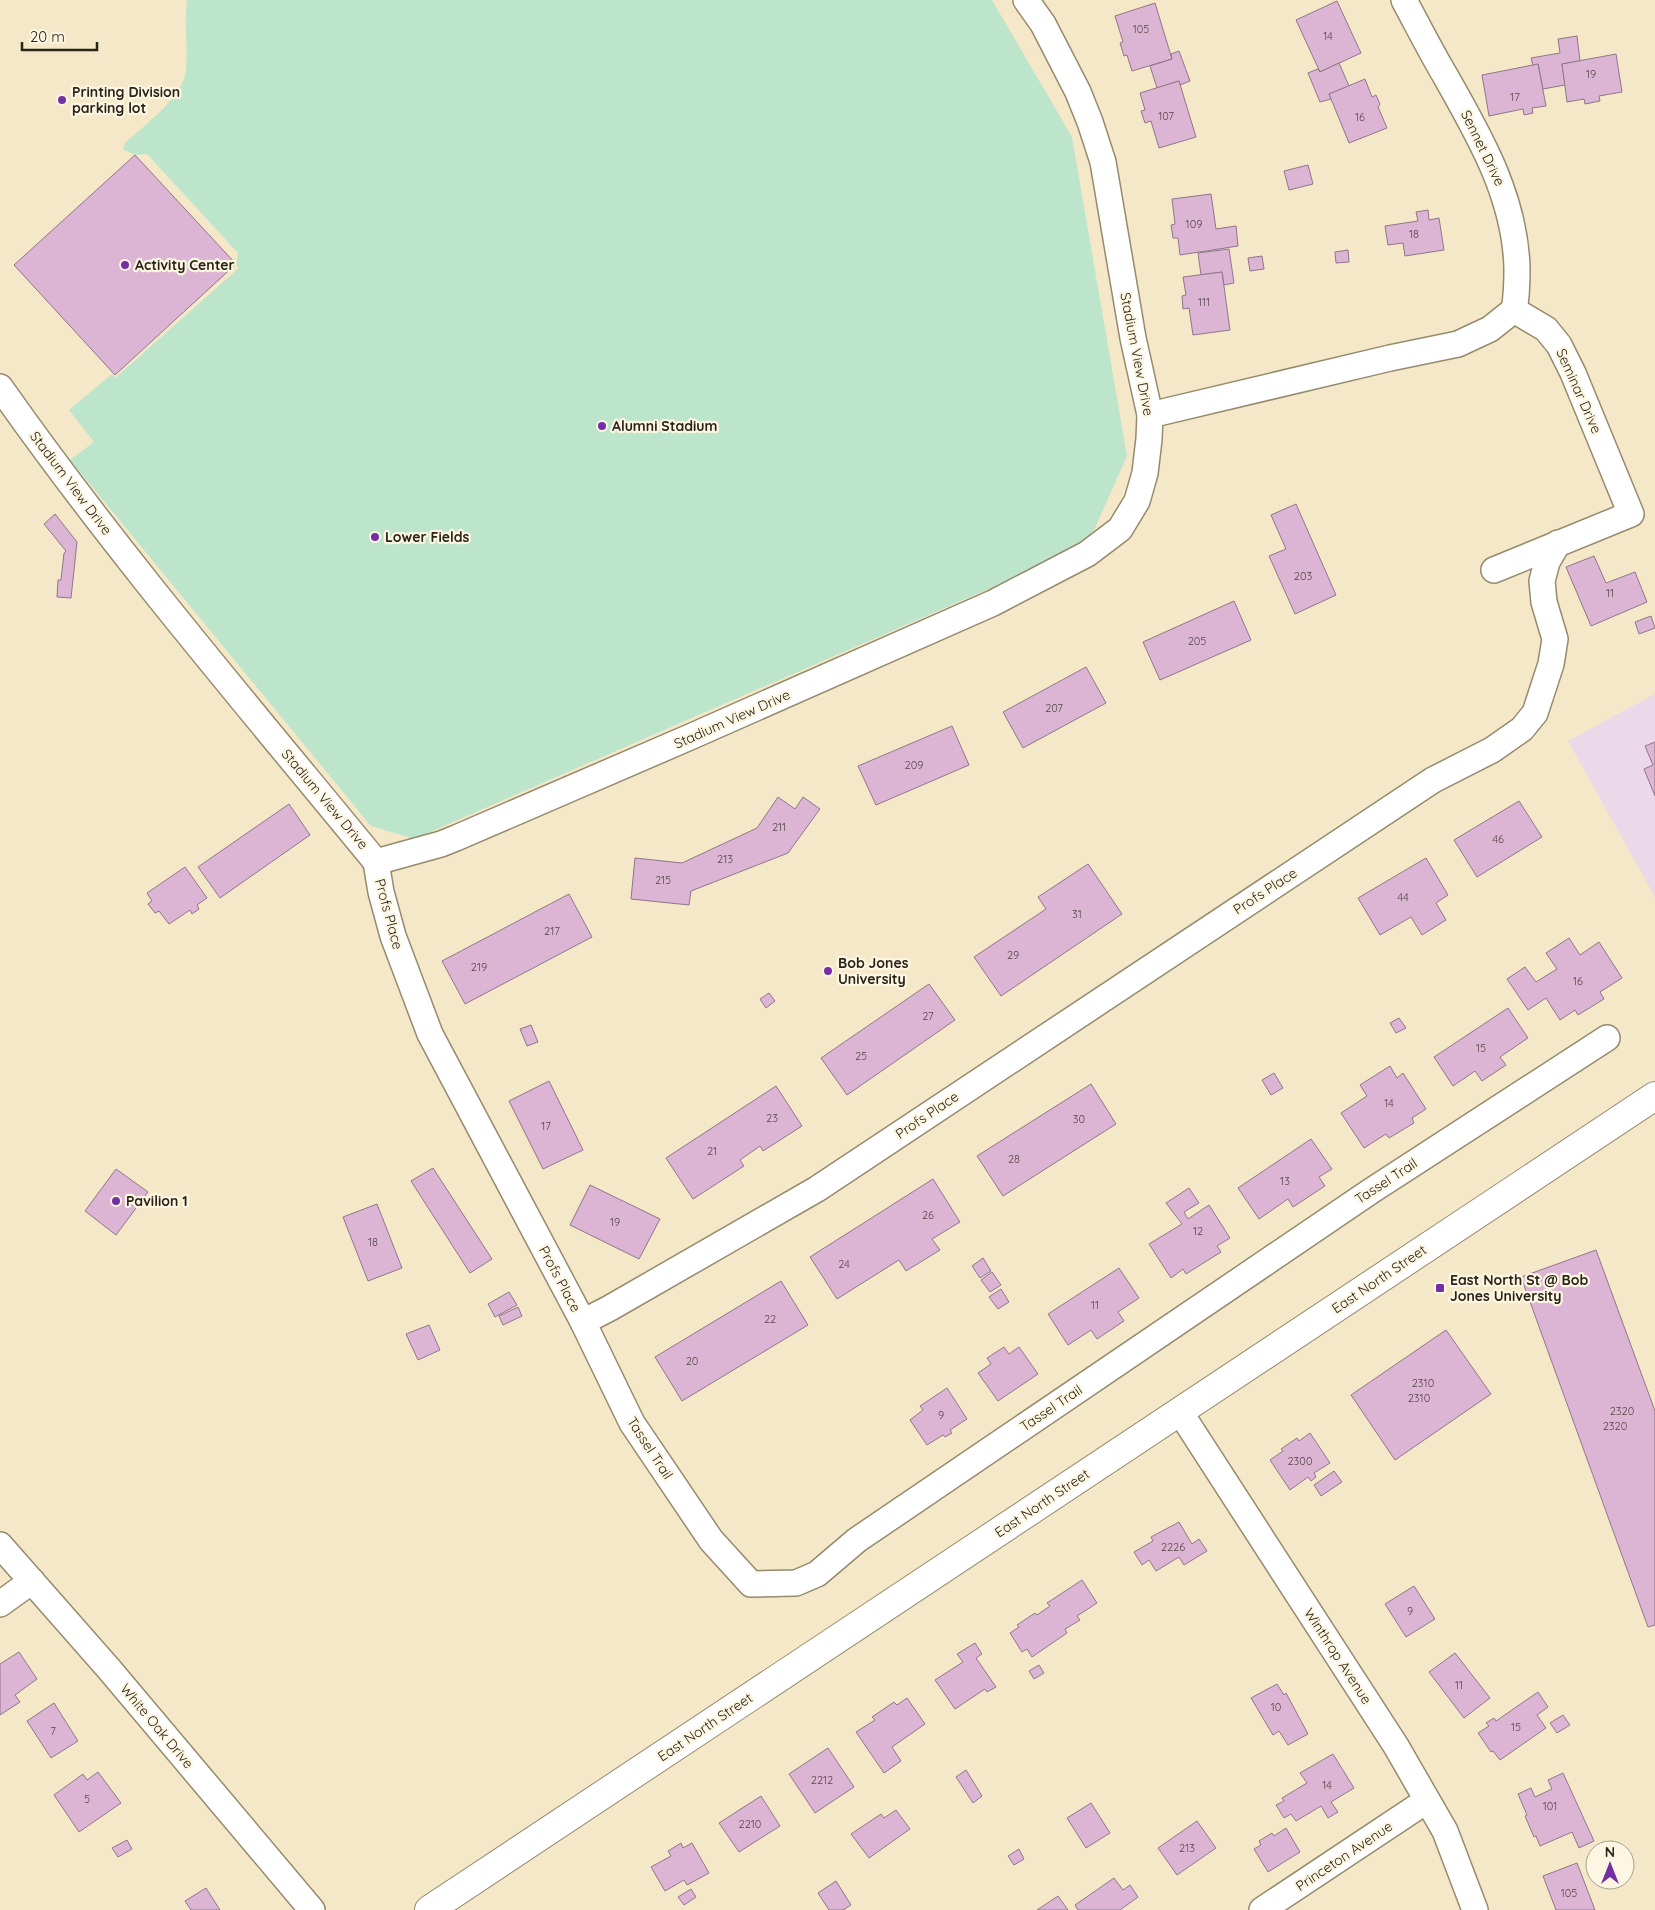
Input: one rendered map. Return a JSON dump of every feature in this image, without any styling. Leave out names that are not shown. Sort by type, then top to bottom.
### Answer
[{"type":"main road","name":"East North Street","points":[[429,1910],[1655,1096]]},
{"type":"street","name":"Stadium View Drive","points":[[0,386],[46,452],[207,657],[376,862],[441,844],[690,737],[993,603],[1075,560],[1120,529],[1137,501],[1145,473],[1150,415],[1133,338],[1100,154],[1078,92],[1043,24],[1026,0]]},
{"type":"street","name":"Sennet Drive","points":[[1404,0],[1467,114],[1505,194],[1514,233],[1517,296],[1514,310]]},
{"type":"street","points":[[1150,415],[1390,358],[1458,344],[1490,329],[1514,310]]},
{"type":"street","name":"Seminar Drive","points":[[1494,570],[1630,514],[1573,374],[1559,345],[1546,329],[1514,310]]},
{"type":"street","name":"Profs Place","points":[[376,862],[381,892],[393,936],[430,1034],[583,1322],[817,1188],[1433,780],[1492,750],[1522,729],[1535,713],[1551,664],[1555,639],[1544,602],[1542,581],[1547,562],[1558,543]]},
{"type":"street","name":"Tassel Trail","points":[[583,1322],[632,1423],[711,1540],[751,1584],[796,1583],[817,1574],[857,1540],[1371,1191],[1608,1038]]},
{"type":"street","name":"Winthrop Avenue","points":[[1180,1412],[1396,1746],[1444,1831],[1475,1910]]},
{"type":"street","name":"White Oak Drive","points":[[0,1545],[109,1669],[312,1910]]},
{"type":"street","points":[[0,1604],[32,1582]]},
{"type":"street","name":"Princeton Avenue","points":[[1262,1910],[1426,1801]]},
{"type":"shaded area","points":[[1655,694],[1655,897],[1568,741]]},
{"type":"green space","name":"Alumni Stadium","points":[[187,0],[992,0],[1072,137],[1127,456],[1087,546],[414,839],[371,826],[70,460],[94,442],[69,410],[112,374],[115,378],[239,268],[236,264],[238,253],[147,154],[135,155],[123,149],[125,143],[171,100],[184,80],[186,70]]},
{"type":"building","points":[[1337,1],[1361,53],[1320,72],[1296,20]]},
{"type":"building","points":[[1155,3],[1172,59],[1132,71],[1127,55],[1124,56],[1120,43],[1123,42],[1115,16]]},
{"type":"building","points":[[1577,36],[1580,61],[1562,64],[1565,85],[1543,89],[1538,64],[1533,66],[1531,58],[1560,53],[1558,39]]},
{"type":"building","points":[[1179,51],[1190,81],[1180,85],[1179,81],[1157,88],[1150,66],[1172,59],[1171,54]]},
{"type":"building","points":[[1616,54],[1622,92],[1599,96],[1600,101],[1585,104],[1584,99],[1567,102],[1562,64]]},
{"type":"building","points":[[1339,63],[1349,86],[1329,94],[1331,99],[1320,102],[1308,73],[1318,69],[1320,72]]},
{"type":"building","points":[[1538,64],[1546,106],[1532,108],[1533,113],[1524,115],[1523,109],[1489,116],[1482,75]]},
{"type":"building","points":[[1365,79],[1372,97],[1376,95],[1380,104],[1378,107],[1387,128],[1349,143],[1329,94]]},
{"type":"building","points":[[1179,81],[1196,137],[1159,148],[1151,121],[1145,123],[1141,111],[1145,110],[1140,93]]},
{"type":"building","name":"Activity Center","points":[[135,155],[236,264],[115,375],[14,265]]},
{"type":"building","points":[[1308,165],[1313,184],[1289,190],[1284,171]]},
{"type":"building","points":[[1211,194],[1216,229],[1236,226],[1238,246],[1180,255],[1178,238],[1173,238],[1171,225],[1175,224],[1172,199]]},
{"type":"building","points":[[1428,210],[1429,220],[1439,218],[1444,250],[1405,256],[1403,243],[1388,245],[1385,226],[1418,221],[1416,212]]},
{"type":"building","points":[[1229,249],[1234,283],[1224,285],[1222,272],[1201,275],[1198,253]]},
{"type":"building","points":[[1348,250],[1349,262],[1336,263],[1335,252]]},
{"type":"building","points":[[1262,256],[1264,269],[1250,271],[1248,258]]},
{"type":"building","points":[[1222,272],[1230,330],[1193,335],[1189,308],[1183,309],[1182,296],[1186,295],[1183,277]]},
{"type":"building","points":[[1296,504],[1336,595],[1295,614],[1269,556],[1286,549],[1271,515]]},
{"type":"building","points":[[55,514],[77,542],[71,598],[57,597],[58,580],[61,580],[64,553],[66,551],[44,524]]},
{"type":"building","points":[[1594,556],[1606,583],[1635,572],[1647,602],[1591,626],[1566,567]]},
{"type":"building","points":[[1234,601],[1251,640],[1160,680],[1143,642]]},
{"type":"building","points":[[1651,616],[1655,628],[1639,634],[1635,622]]},
{"type":"building","points":[[1086,667],[1106,703],[1023,748],[1003,712]]},
{"type":"building","points":[[952,726],[969,765],[876,805],[858,766]]},
{"type":"building","points":[[1655,742],[1655,796],[1644,769],[1653,765],[1645,746]]},
{"type":"building","points":[[778,797],[795,809],[803,797],[820,809],[788,853],[691,891],[689,905],[631,899],[635,858],[682,863],[757,828]]},
{"type":"building","points":[[1519,801],[1542,837],[1477,877],[1454,840]]},
{"type":"building","points":[[289,804],[310,835],[220,898],[198,867]]},
{"type":"building","points":[[1426,858],[1448,895],[1436,903],[1446,920],[1422,935],[1411,917],[1380,935],[1358,898]]},
{"type":"building","points":[[1088,864],[1122,914],[1001,996],[974,957],[1046,909],[1038,897]]},
{"type":"building","points":[[185,867],[207,898],[197,905],[199,909],[192,914],[190,910],[169,924],[159,911],[155,913],[148,904],[152,901],[147,893]]},
{"type":"building","points":[[569,894],[592,937],[465,1004],[442,961]]},
{"type":"building","points":[[1569,938],[1580,955],[1599,942],[1622,978],[1600,992],[1604,999],[1578,1015],[1575,1010],[1560,1020],[1546,998],[1528,1010],[1507,979],[1525,967],[1536,982],[1557,969],[1546,953]]},
{"type":"building","points":[[929,984],[955,1020],[847,1095],[821,1058]]},
{"type":"building","points":[[769,993],[775,1001],[766,1008],[760,999]]},
{"type":"building","points":[[1508,1008],[1528,1038],[1500,1057],[1506,1065],[1482,1081],[1475,1071],[1453,1086],[1434,1057]]},
{"type":"building","points":[[1399,1018],[1406,1028],[1396,1033],[1390,1023]]},
{"type":"building","points":[[531,1025],[538,1042],[527,1046],[520,1029]]},
{"type":"building","points":[[1390,1066],[1397,1078],[1403,1073],[1426,1109],[1412,1118],[1414,1123],[1389,1138],[1386,1134],[1364,1148],[1341,1113],[1367,1096],[1360,1085]]},
{"type":"building","points":[[1274,1073],[1283,1088],[1271,1095],[1262,1080]]},
{"type":"building","points":[[549,1081],[583,1150],[543,1169],[509,1101]]},
{"type":"building","points":[[1091,1084],[1116,1124],[1003,1196],[977,1156]]},
{"type":"building","points":[[776,1086],[802,1126],[763,1151],[760,1146],[740,1160],[744,1166],[693,1199],[666,1158]]},
{"type":"building","points":[[1311,1139],[1332,1169],[1319,1177],[1325,1186],[1293,1207],[1288,1199],[1259,1219],[1238,1188]]},
{"type":"building","points":[[433,1168],[492,1259],[470,1273],[411,1181]]},
{"type":"building","name":"Pavilion 1","points":[[116,1169],[148,1192],[116,1235],[85,1211]]},
{"type":"building","points":[[933,1179],[960,1222],[932,1239],[940,1250],[906,1271],[899,1260],[837,1299],[810,1257]]},
{"type":"building","points":[[590,1185],[660,1219],[639,1259],[570,1225]]},
{"type":"building","points":[[1189,1188],[1199,1203],[1184,1212],[1188,1219],[1209,1205],[1230,1238],[1217,1246],[1221,1252],[1186,1274],[1183,1269],[1171,1278],[1149,1244],[1182,1224],[1166,1203]]},
{"type":"building","points":[[377,1204],[402,1268],[368,1281],[343,1217]]},
{"type":"building","points":[[1596,1250],[1655,1411],[1655,1625],[1648,1627],[1521,1277]]},
{"type":"building","points":[[983,1258],[991,1271],[980,1278],[972,1266]]},
{"type":"building","points":[[1119,1268],[1139,1298],[1118,1312],[1124,1321],[1097,1339],[1091,1330],[1068,1345],[1048,1314]]},
{"type":"building","points":[[992,1272],[1001,1285],[990,1292],[981,1280]]},
{"type":"building","points":[[781,1281],[808,1325],[682,1401],[655,1357]]},
{"type":"building","points":[[1001,1289],[1009,1302],[998,1309],[989,1297]]},
{"type":"building","points":[[509,1292],[517,1305],[495,1317],[488,1304]]},
{"type":"building","points":[[518,1307],[522,1316],[503,1325],[499,1316]]},
{"type":"building","points":[[429,1325],[440,1350],[418,1360],[406,1334]]},
{"type":"building","points":[[1446,1330],[1491,1394],[1395,1460],[1351,1395]]},
{"type":"building","points":[[1004,1347],[1009,1354],[1019,1347],[1038,1374],[998,1401],[978,1373],[991,1364],[987,1358]]},
{"type":"building","points":[[947,1388],[967,1419],[950,1430],[952,1433],[945,1437],[943,1435],[927,1445],[910,1420],[923,1410],[920,1406]]},
{"type":"building","points":[[1310,1433],[1330,1463],[1314,1473],[1316,1477],[1311,1481],[1308,1477],[1290,1490],[1270,1460],[1283,1451],[1281,1449],[1297,1438],[1299,1441]]},
{"type":"building","points":[[1334,1471],[1342,1482],[1321,1496],[1314,1485]]},
{"type":"building","points":[[1179,1522],[1192,1544],[1199,1539],[1207,1551],[1184,1565],[1179,1557],[1156,1571],[1149,1560],[1142,1565],[1134,1552],[1153,1541],[1151,1537]]},
{"type":"building","points":[[1082,1580],[1097,1603],[1077,1616],[1080,1620],[1065,1629],[1067,1633],[1032,1657],[1027,1649],[1022,1652],[1010,1633],[1019,1627],[1017,1625],[1050,1606],[1047,1603]]},
{"type":"building","points":[[1414,1586],[1435,1619],[1406,1637],[1385,1604]]},
{"type":"building","points":[[975,1643],[982,1654],[976,1658],[996,1687],[987,1692],[985,1689],[955,1709],[935,1680],[963,1662],[957,1654]]},
{"type":"building","points":[[19,1652],[37,1679],[15,1695],[20,1702],[0,1715],[0,1664]]},
{"type":"building","points":[[1455,1653],[1490,1698],[1464,1718],[1429,1672]]},
{"type":"building","points":[[1039,1665],[1044,1673],[1034,1679],[1029,1671]]},
{"type":"building","points":[[1277,1684],[1284,1695],[1286,1693],[1308,1734],[1288,1745],[1279,1731],[1273,1735],[1251,1698]]},
{"type":"building","points":[[1538,1692],[1548,1707],[1537,1715],[1546,1728],[1500,1760],[1493,1751],[1491,1752],[1478,1733],[1489,1726],[1486,1723],[1494,1718],[1496,1721]]},
{"type":"building","points":[[907,1698],[925,1724],[892,1747],[901,1761],[884,1773],[856,1732],[875,1720],[872,1717],[894,1702],[897,1705]]},
{"type":"building","points":[[54,1703],[78,1741],[51,1758],[27,1721]]},
{"type":"building","points":[[1563,1715],[1570,1725],[1557,1733],[1550,1723]]},
{"type":"building","points":[[828,1748],[854,1787],[815,1813],[789,1774]]},
{"type":"building","points":[[1333,1754],[1354,1788],[1331,1802],[1338,1812],[1328,1818],[1321,1806],[1296,1821],[1291,1814],[1284,1818],[1276,1805],[1284,1801],[1282,1798],[1307,1783],[1300,1773]]},
{"type":"building","points":[[966,1770],[982,1796],[973,1803],[956,1777]]},
{"type":"building","points":[[98,1772],[121,1803],[79,1832],[54,1795],[83,1774],[87,1780]]},
{"type":"building","points":[[1563,1773],[1594,1840],[1585,1840],[1585,1845],[1579,1848],[1572,1832],[1540,1846],[1525,1816],[1527,1815],[1518,1794],[1531,1788],[1535,1797],[1552,1789],[1548,1780]]},
{"type":"building","points":[[761,1796],[780,1826],[739,1852],[719,1823]]},
{"type":"building","points":[[1091,1803],[1110,1833],[1086,1848],[1067,1818]]},
{"type":"building","points":[[896,1810],[910,1829],[869,1858],[851,1834],[881,1814],[884,1818]]},
{"type":"building","points":[[1197,1821],[1216,1848],[1177,1875],[1158,1848]]},
{"type":"building","points":[[1286,1828],[1300,1852],[1268,1872],[1254,1849],[1261,1845],[1259,1841],[1272,1833],[1274,1836]]},
{"type":"building","points":[[127,1840],[132,1849],[118,1857],[112,1848]]},
{"type":"building","points":[[681,1843],[683,1848],[692,1843],[709,1873],[687,1885],[684,1880],[665,1891],[651,1867],[671,1856],[668,1851]]},
{"type":"building","points":[[1019,1849],[1024,1859],[1014,1865],[1008,1856]]},
{"type":"building","points":[[1577,1863],[1585,1884],[1585,1890],[1587,1890],[1595,1910],[1556,1910],[1543,1876]]},
{"type":"building","points":[[1114,1878],[1123,1890],[1130,1885],[1138,1897],[1120,1910],[1078,1910],[1075,1905]]},
{"type":"building","points":[[836,1881],[851,1905],[843,1910],[829,1910],[818,1893]]},
{"type":"building","points":[[206,1888],[220,1910],[191,1910],[185,1901]]},
{"type":"building","points":[[691,1889],[696,1897],[684,1905],[678,1897]]},
{"type":"building","points":[[1058,1896],[1068,1910],[1037,1910]]},
{"type":"place","name":"Printing Division parking lot","points":[[62,100]]},
{"type":"place","name":"Activity Center","points":[[125,265]]},
{"type":"place","name":"Alumni Stadium","points":[[602,426]]},
{"type":"place","name":"Lower Fields","points":[[375,537]]},
{"type":"place","name":"Bob Jones University","points":[[828,971]]},
{"type":"place","name":"Pavilion 1","points":[[116,1201]]},
{"type":"place","name":"East North St @ Bob Jones University","points":[[1440,1288]]}]
